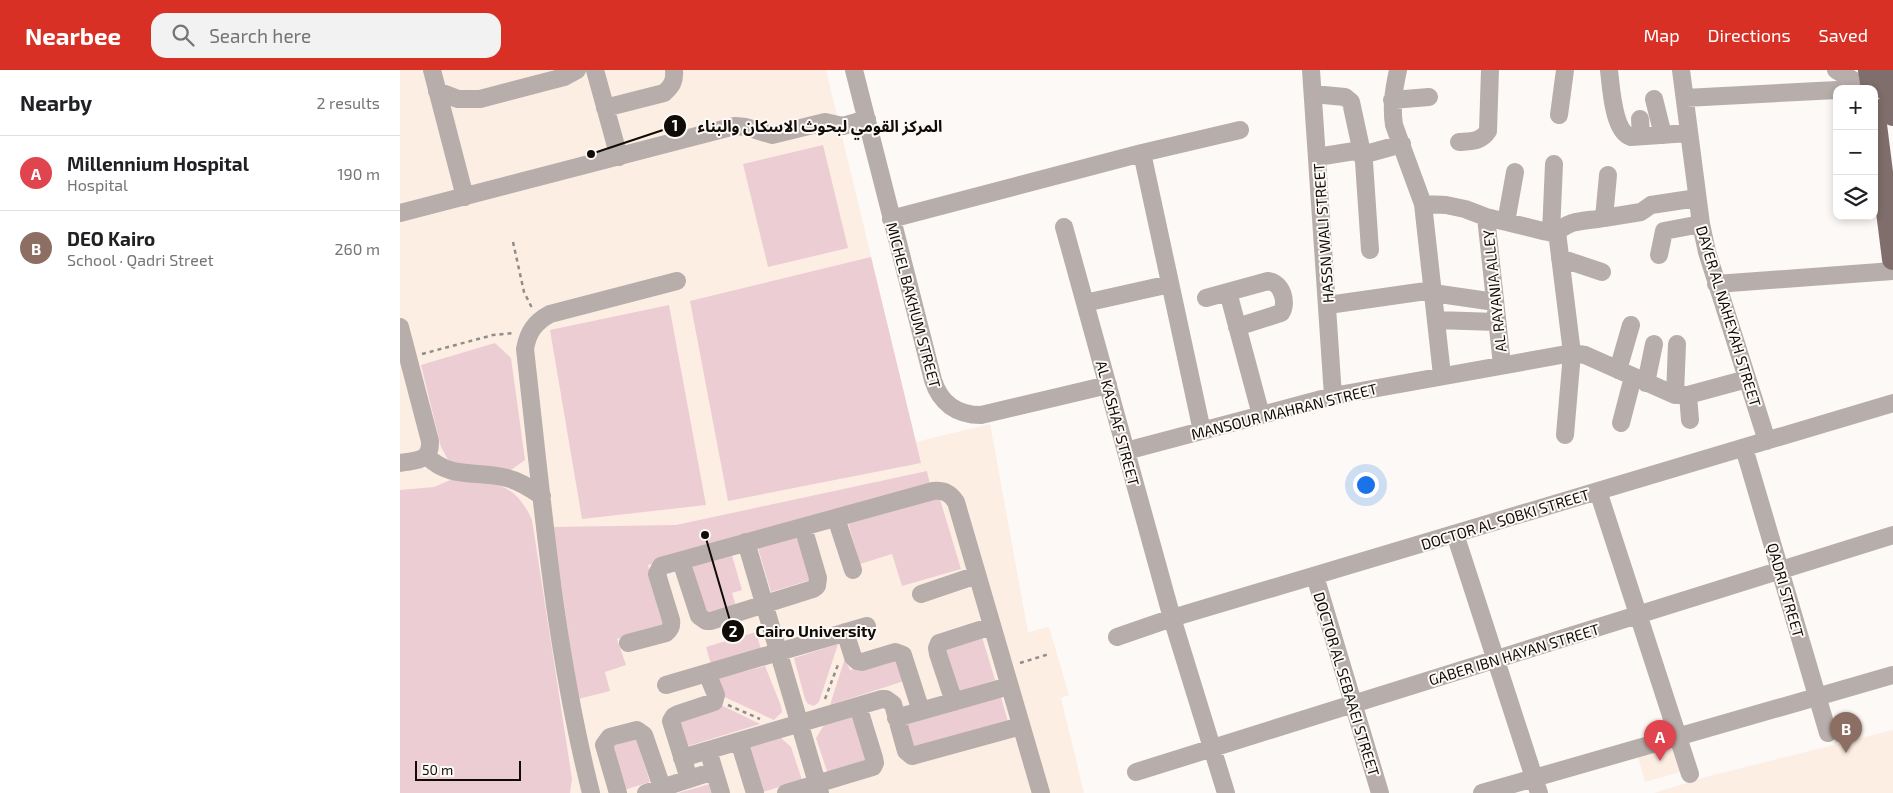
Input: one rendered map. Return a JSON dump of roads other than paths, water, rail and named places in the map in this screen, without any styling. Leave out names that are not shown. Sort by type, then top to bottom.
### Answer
[{"type":"main road","points":[[1886,70],[1893,115]]},
{"type":"main road","points":[[1877,130],[1893,259]]},
{"type":"street","points":[[432,70],[466,197]]},
{"type":"street","points":[[437,91],[458,99],[480,99],[564,77],[577,70]]},
{"type":"street","points":[[595,70],[619,158]]},
{"type":"street","points":[[606,108],[664,93],[671,87],[674,70]]},
{"type":"street","name":"MICHEL BAKHUM STREET","points":[[854,70],[933,380],[940,397],[947,404],[963,413],[981,415],[1108,385]]},
{"type":"street","name":"HASSN WALI STREET","points":[[1311,70],[1333,396]]},
{"type":"street","points":[[1398,70],[1392,100],[1394,125],[1423,204],[1442,375]]},
{"type":"street","points":[[1459,142],[1477,140],[1484,137],[1488,131],[1490,70]]},
{"type":"street","points":[[1559,115],[1565,70]]},
{"type":"street","points":[[1609,70],[1615,115],[1625,134],[1637,131],[1663,135],[1689,133]]},
{"type":"street","name":"DAYER AL NAHEYAH STREET","points":[[1681,70],[1701,224],[1716,284],[1767,441]]},
{"type":"street","points":[[1836,70],[1863,81]]},
{"type":"street","points":[[1685,98],[1833,90]]},
{"type":"street","points":[[1313,94],[1349,99],[1362,152],[1370,250]]},
{"type":"street","points":[[1392,100],[1429,97]]},
{"type":"street","points":[[1654,99],[1663,135]]},
{"type":"street","points":[[400,213],[619,158],[735,126],[746,127],[772,135],[825,122],[843,126],[867,119]]},
{"type":"street","points":[[891,219],[1142,153],[1240,130]]},
{"type":"street","points":[[1318,156],[1362,152],[1402,144]]},
{"type":"street","points":[[1142,153],[1202,431]]},
{"type":"street","points":[[1554,164],[1554,232],[1560,258],[1572,352],[1565,435]]},
{"type":"street","points":[[1506,222],[1515,172]]},
{"type":"street","points":[[1604,218],[1608,175]]},
{"type":"street","points":[[1423,204],[1446,205],[1465,209],[1486,217],[1554,232],[1575,222],[1641,212],[1651,205],[1698,198]]},
{"type":"street","name":"AL RAYANIA ALLEY","points":[[1486,217],[1502,365]]},
{"type":"street","points":[[1659,255],[1664,231],[1701,224]]},
{"type":"street","name":"AL KASHAF STREET","points":[[1064,227],[1172,618],[1226,793]]},
{"type":"street","points":[[1560,258],[1602,272]]},
{"type":"street","points":[[1716,284],[1893,270]]},
{"type":"street","points":[[591,793],[576,731],[563,662],[545,539],[525,348],[532,327],[540,319],[550,314],[676,280]]},
{"type":"street","points":[[1206,298],[1273,282],[1280,287],[1284,303],[1284,309],[1281,314],[1237,327]]},
{"type":"street","points":[[1085,303],[1170,284]]},
{"type":"street","points":[[1328,304],[1433,291],[1495,302]]},
{"type":"street","points":[[1228,292],[1260,415]]},
{"type":"street","points":[[1436,320],[1497,322]]},
{"type":"street","points":[[1621,423],[1632,377],[1631,325]]},
{"type":"street","points":[[400,327],[430,441],[427,456],[422,459],[400,463]]},
{"type":"street","points":[[1632,377],[1654,344]]},
{"type":"street","points":[[1677,344],[1681,395],[1690,420]]},
{"type":"street","points":[[1572,352],[1586,355],[1632,377],[1681,395],[1747,379]]},
{"type":"street","name":"MANSOUR MAHRAN STREET","points":[[1126,451],[1333,396],[1572,352]]},
{"type":"street","name":"DOCTOR AL SOBKI STREET","points":[[1117,637],[1172,618],[1893,403]]},
{"type":"street","name":"QADRI STREET","points":[[1744,448],[1828,733]]},
{"type":"street","points":[[427,456],[446,470],[507,478],[526,486],[542,496]]},
{"type":"street","points":[[628,643],[666,633],[670,630],[671,620],[657,574],[661,566],[933,491],[946,492],[956,502],[1041,793]]},
{"type":"street","points":[[1598,491],[1690,774]]},
{"type":"street","points":[[836,518],[853,570]]},
{"type":"street","points":[[681,561],[698,612],[702,619],[710,621],[817,586],[818,578],[803,527]]},
{"type":"street","points":[[1456,534],[1537,785]]},
{"type":"street","name":"GABER IBN HAYAN STREET","points":[[1136,772],[1893,535]]},
{"type":"street","points":[[746,542],[819,789]]},
{"type":"street","points":[[921,594],[977,575]]},
{"type":"street","name":"DOCTOR AL SEBAAEI STREET","points":[[1315,576],[1380,793]]},
{"type":"street","points":[[666,685],[778,652],[846,635],[867,626]]},
{"type":"street","points":[[954,702],[938,654],[937,648],[939,643],[992,626]]},
{"type":"street","points":[[846,635],[854,657],[859,662],[895,652],[903,655],[921,711]]},
{"type":"street","points":[[689,779],[671,721],[674,716],[710,705],[716,699],[708,673]]},
{"type":"street","points":[[1482,793],[1537,785],[1678,736],[1893,675]]},
{"type":"street","points":[[896,718],[1010,686]]},
{"type":"street","points":[[682,758],[886,699],[893,704],[906,751],[912,756],[1021,726]]},
{"type":"street","points":[[786,793],[819,789],[873,767],[875,763],[874,758],[858,706]]},
{"type":"street","points":[[618,793],[604,745],[610,737],[637,730],[644,735],[657,791],[714,771]]},
{"type":"street","points":[[739,741],[755,793]]},
{"type":"street","points":[[708,750],[721,793]]},
{"type":"place","name":"المركز القومي لبحوث الاسكان والبناء","points":[[591,154]]},
{"type":"place","name":"Cairo University","points":[[705,535]]},
{"type":"place","name":"DEO Kairo","points":[[1846,753]]},
{"type":"place","name":"Millennium Hospital","points":[[1660,761]]}]
